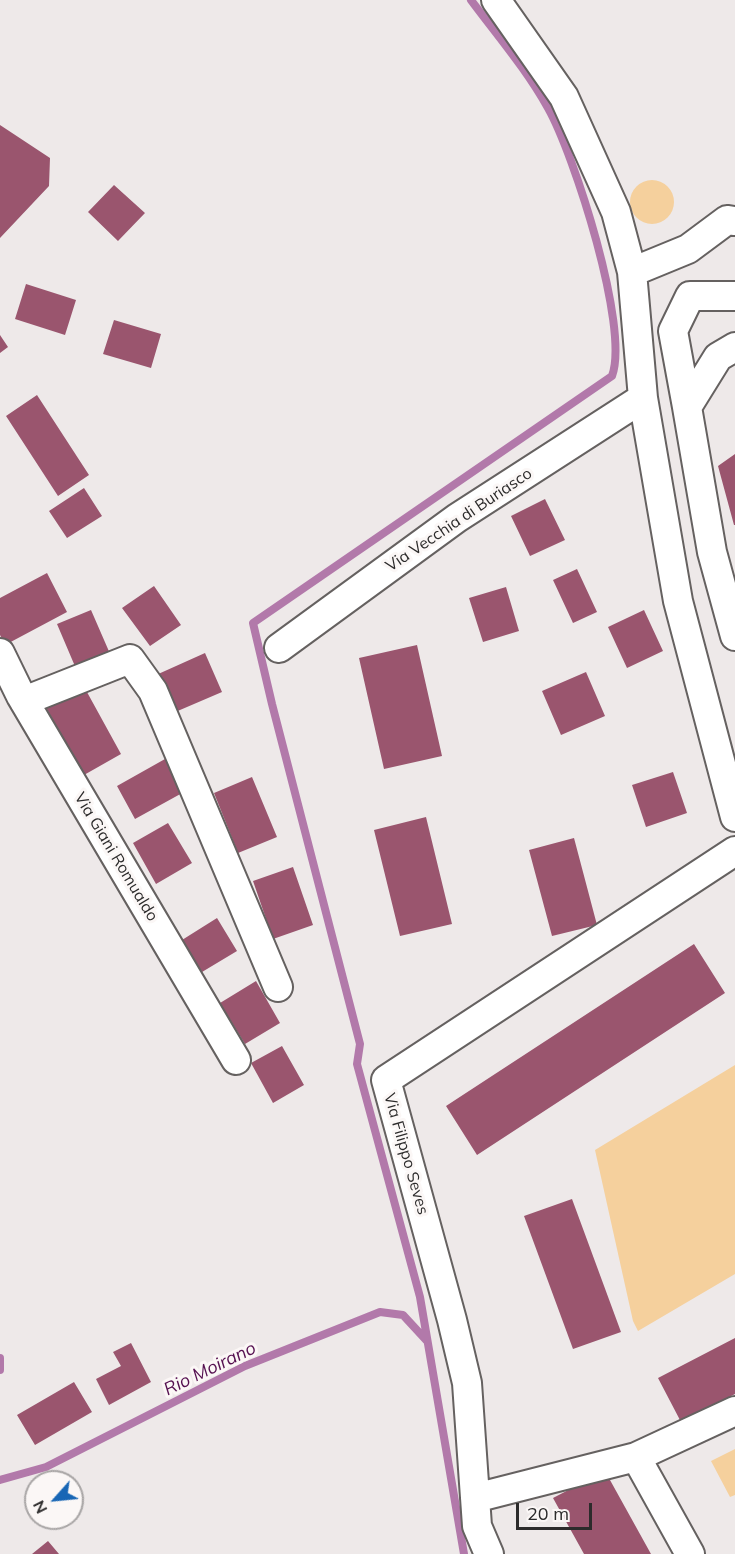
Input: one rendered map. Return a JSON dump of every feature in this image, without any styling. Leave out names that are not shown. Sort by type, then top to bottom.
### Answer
[{"type":"street","points":[[496,0],[564,98],[616,212],[632,272],[643,398],[678,601],[735,817]]},
{"type":"street","points":[[632,272],[688,249],[727,220],[735,221]]},
{"type":"street","points":[[735,296],[690,297],[673,331],[687,407],[724,552],[735,636]]},
{"type":"street","points":[[687,407],[718,357],[735,347]]},
{"type":"street","name":"Via Vecchia di Buriasco","points":[[279,648],[457,518],[643,398]]},
{"type":"street","name":"Via Giani Romualdo","points":[[0,653],[24,701],[236,1060]]},
{"type":"street","points":[[24,701],[129,659],[153,692],[278,987]]},
{"type":"street","name":"Via Filippo Seves","points":[[475,1498],[467,1383],[386,1080],[735,851]]},
{"type":"street","points":[[489,1554],[477,1526],[475,1498],[636,1457],[735,1411]]},
{"type":"street","points":[[636,1457],[690,1554]]},
{"type":"shaded area","points":[[652,180],[661,181],[668,186],[673,193],[673,211],[668,218],[661,223],[652,224],[643,223],[636,218],[631,211],[630,202],[631,193],[636,186],[643,181]]},
{"type":"shaded area","points":[[735,1065],[735,1274],[638,1331],[633,1321],[595,1150]]},
{"type":"shaded area","points":[[735,1449],[735,1495],[730,1497],[711,1461]]},
{"type":"building","points":[[0,125],[50,158],[49,186],[0,238]]},
{"type":"building","points":[[114,185],[145,213],[118,241],[88,212]]},
{"type":"building","points":[[26,284],[76,300],[65,335],[15,319]]},
{"type":"building","points":[[114,320],[161,334],[151,368],[103,354]]},
{"type":"building","points":[[0,335],[8,347],[0,353]]},
{"type":"building","points":[[37,395],[89,475],[58,496],[6,416]]},
{"type":"building","points":[[735,454],[735,525],[734,525],[718,466]]},
{"type":"building","points":[[84,488],[102,516],[67,538],[49,511]]},
{"type":"building","points":[[545,499],[565,540],[530,556],[511,516]]},
{"type":"building","points":[[577,569],[597,612],[573,623],[553,580]]},
{"type":"building","points":[[47,573],[67,612],[5,645],[0,635],[0,598]]},
{"type":"building","points":[[154,586],[181,625],[150,646],[122,608]]},
{"type":"building","points":[[506,587],[519,631],[483,642],[469,598]]},
{"type":"building","points":[[91,610],[111,656],[77,671],[57,624]]},
{"type":"building","points":[[644,610],[663,651],[627,668],[608,627]]},
{"type":"building","points":[[417,645],[442,756],[384,769],[359,658]]},
{"type":"building","points":[[205,653],[222,692],[173,713],[156,675]]},
{"type":"building","points":[[586,672],[605,716],[561,735],[542,691]]},
{"type":"building","points":[[82,683],[121,754],[84,775],[44,704]]},
{"type":"building","points":[[165,759],[184,792],[135,819],[117,786]]},
{"type":"building","points":[[673,772],[687,813],[646,827],[632,785]]},
{"type":"building","points":[[252,777],[277,837],[238,853],[214,793]]},
{"type":"building","points":[[426,817],[452,924],[400,936],[374,830]]},
{"type":"building","points":[[168,823],[192,863],[156,884],[133,843]]},
{"type":"building","points":[[574,838],[597,925],[552,936],[529,850]]},
{"type":"building","points":[[293,867],[313,925],[273,939],[253,881]]},
{"type":"building","points":[[217,918],[237,951],[202,972],[182,940]]},
{"type":"building","points":[[694,944],[725,993],[477,1155],[446,1106]]},
{"type":"building","points":[[256,981],[280,1023],[245,1044],[220,1003]]},
{"type":"building","points":[[282,1046],[304,1085],[273,1103],[251,1063]]},
{"type":"building","points":[[572,1199],[621,1332],[573,1349],[524,1216]]},
{"type":"building","points":[[735,1338],[735,1394],[681,1422],[658,1378]]},
{"type":"building","points":[[131,1343],[151,1382],[109,1405],[96,1379],[121,1366],[113,1352]]},
{"type":"building","points":[[74,1382],[92,1412],[35,1445],[17,1415]]},
{"type":"building","points":[[605,1471],[651,1554],[584,1554],[553,1498]]},
{"type":"building","points":[[48,1541],[59,1554],[32,1554]]},
{"type":"waterway","points":[[464,1554],[420,1297],[357,1064],[360,1044],[253,623],[612,376],[615,353],[607,282],[572,163],[540,94],[471,0]]},
{"type":"waterway","name":"Rio Moirano","points":[[0,1480],[46,1467],[245,1366],[380,1312],[403,1315],[427,1341]]},
{"type":"waterway","name":"Rio Moirano","points":[[0,1358],[0,1370]]}]
